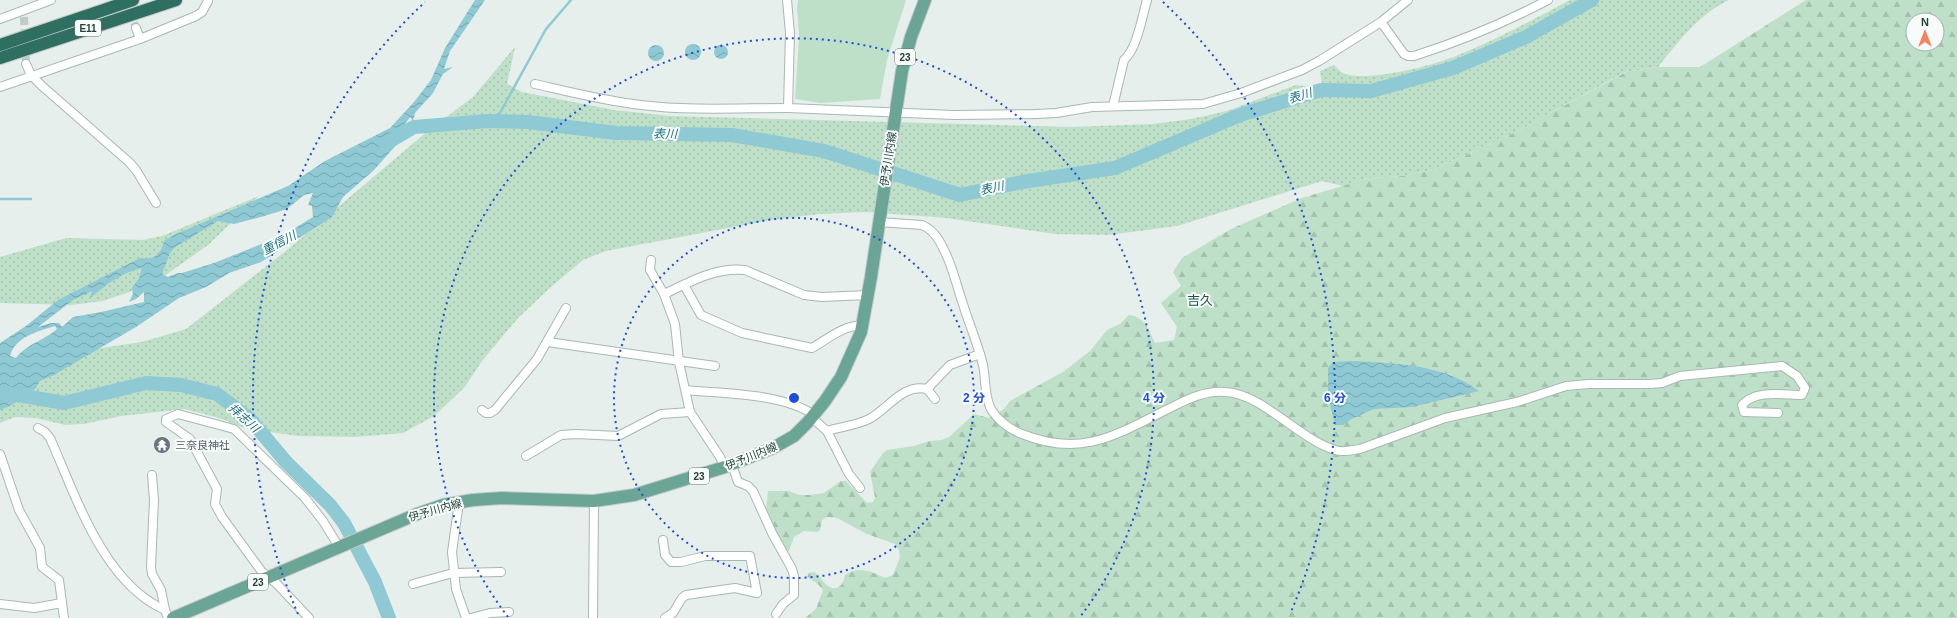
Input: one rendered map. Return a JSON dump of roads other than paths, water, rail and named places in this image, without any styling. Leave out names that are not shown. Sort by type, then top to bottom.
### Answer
[{"type":"highway","name":"E11","points":[[0,45],[133,0]]},
{"type":"highway","name":"E11","points":[[0,58],[176,0]]},
{"type":"main road","name":"伊予川内線","points":[[171,616],[269,577],[416,514],[459,502],[502,498],[594,501],[634,495],[728,466],[784,443],[794,436],[813,417],[841,377],[852,355],[862,326],[906,53],[925,0]]},
{"type":"street","points":[[0,19],[25,14],[51,0]]},
{"type":"street","points":[[786,0],[790,33],[788,108]]},
{"type":"street","points":[[1113,106],[1124,60],[1129,56],[1147,0]]},
{"type":"street","points":[[536,84],[592,97],[641,105],[688,108],[788,108],[895,115],[1036,114],[1056,113],[1092,107],[1203,104],[1235,95],[1302,70],[1381,22],[1408,0]]},
{"type":"street","points":[[1381,22],[1404,54],[1414,56],[1458,42],[1491,29],[1548,0]]},
{"type":"street","points":[[0,87],[31,75],[140,39],[196,16],[202,12],[208,1],[213,9]]},
{"type":"street","points":[[136,28],[140,39]]},
{"type":"street","points":[[26,64],[31,75],[129,162],[136,170],[156,203]]},
{"type":"street","points":[[878,220],[917,224],[929,227],[933,232],[948,260],[980,354],[983,365],[986,394],[991,408],[1002,422],[1017,432],[1036,440],[1078,445],[1110,437],[1181,402],[1214,392],[1227,392],[1256,402],[1312,439],[1336,451],[1360,449],[1446,418],[1516,402],[1566,386],[1589,384],[1662,383],[1680,376],[1721,374],[1763,367],[1782,366],[1797,376],[1805,388],[1802,395],[1768,394],[1754,397],[1742,405],[1744,412],[1778,413]]},
{"type":"street","points":[[651,260],[650,270],[664,294],[675,324],[679,362],[690,412],[738,482],[748,486],[753,491],[772,533],[792,569],[794,576],[794,595],[783,604],[776,614]]},
{"type":"street","points":[[664,294],[694,279],[715,272],[739,269],[745,270],[804,295],[822,297],[868,295]]},
{"type":"street","points":[[684,285],[701,315],[742,333],[772,340],[812,348],[843,330],[856,325],[862,326]]},
{"type":"street","points":[[482,410],[486,413],[490,413],[495,410],[537,359],[566,308]]},
{"type":"street","points":[[548,342],[714,366]]},
{"type":"street","points":[[828,431],[869,419],[898,396],[915,389],[927,389],[944,369],[950,365],[980,354]]},
{"type":"street","points":[[927,389],[935,399]]},
{"type":"street","points":[[686,390],[772,399],[803,408],[828,431],[849,474],[860,488]]},
{"type":"street","points":[[526,456],[561,435],[576,434],[618,436],[661,414],[690,412]]},
{"type":"street","points":[[307,617],[269,577],[262,572],[222,517],[215,504],[217,489],[190,439],[166,422],[166,419],[178,414],[234,429],[305,498],[341,546]]},
{"type":"street","points":[[38,428],[45,432],[50,438],[78,502],[109,561],[123,578],[142,595],[171,616]]},
{"type":"street","points":[[0,454],[19,510],[40,548],[42,567],[59,580],[64,618]]},
{"type":"street","points":[[152,475],[154,500],[151,566],[152,574],[161,590],[171,616]]},
{"type":"street","points":[[593,618],[594,501]]},
{"type":"street","points":[[459,502],[452,541],[453,572],[456,589],[466,618]]},
{"type":"street","points":[[663,540],[665,555],[671,562],[681,562],[705,556],[750,556],[756,593],[735,588],[686,595],[682,598],[673,612],[665,618]]},
{"type":"street","points":[[413,584],[453,572],[501,572]]},
{"type":"street","points":[[0,604],[34,608],[62,603]]},
{"type":"street","points":[[471,618],[490,613],[510,612]]},
{"type":"water","name":"重信川","points":[[475,0],[485,0],[450,51],[444,69],[453,67],[443,74],[433,93],[415,113],[413,121],[410,117],[403,127],[398,143],[374,170],[343,197],[332,217],[261,262],[229,273],[206,287],[179,298],[136,327],[54,375],[40,381],[35,389],[12,405],[0,410],[0,343],[26,326],[58,300],[140,258],[156,256],[161,250],[164,241],[174,235],[288,186],[325,161],[390,128],[414,102],[431,80],[445,48]],"holes":[[[313,193],[308,205],[312,206],[313,217],[282,236],[214,263],[168,277],[162,274],[170,253],[174,248],[218,221],[234,224],[261,217],[287,209],[304,195]],[[142,268],[139,278],[132,288],[133,294],[129,302],[136,299],[144,292],[144,302],[73,317],[62,327],[59,323],[51,323],[38,327],[73,300],[92,291],[90,298],[114,280]],[[55,326],[57,329],[20,353],[16,358],[10,356],[13,349],[22,339]]]},
{"type":"water","points":[[693,44],[700,49],[701,52],[696,59],[693,60],[686,55],[685,52],[690,45]]},
{"type":"water","points":[[656,45],[663,50],[664,53],[659,60],[656,61],[649,56],[648,53],[653,46]]},
{"type":"water","points":[[718,45],[724,45],[728,49],[728,55],[724,59],[718,59],[714,55],[714,49]]},
{"type":"water","points":[[1351,361],[1401,364],[1434,370],[1465,382],[1479,391],[1412,407],[1374,409],[1353,418],[1343,425],[1335,425],[1328,396],[1328,368],[1333,362]]},
{"type":"waterway","points":[[487,121],[500,113],[546,29],[571,0]]},
{"type":"waterway","name":"表川","points":[[385,144],[414,127],[487,121],[528,122],[616,133],[732,135],[824,151],[960,195],[1022,182],[1115,168],[1240,115],[1321,90],[1371,91],[1453,68],[1526,37],[1592,0]]},
{"type":"waterway","points":[[0,199],[31,199]]},
{"type":"waterway","name":"拝志川","points":[[7,393],[64,403],[146,383],[181,385],[217,394],[250,419],[286,462],[330,505],[344,523],[375,582],[389,618]]},
{"type":"tunnel","points":[[126,0],[136,28]]},
{"type":"tunnel","points":[[24,17],[26,64]]},
{"type":"place","name":"三奈良神社","points":[[162,445]]},
{"type":"district","name":"吉久","points":[[1200,300]]}]
